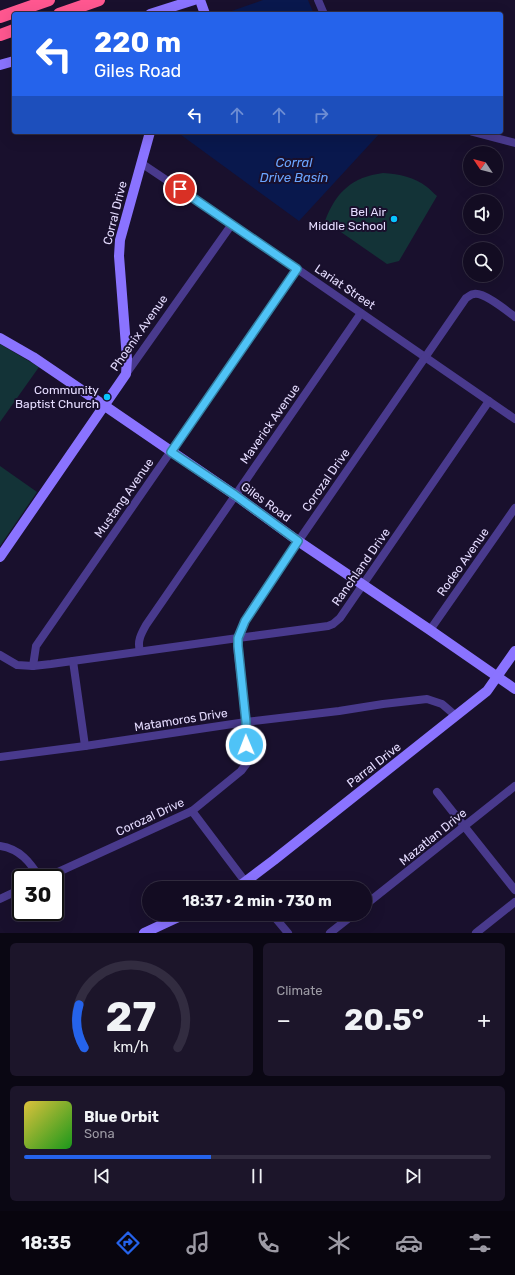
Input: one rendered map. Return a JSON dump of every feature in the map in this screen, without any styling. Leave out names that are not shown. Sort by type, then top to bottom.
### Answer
[{"type":"highway","points":[[0,8],[48,0]]},
{"type":"highway","points":[[14,12],[48,0]]},
{"type":"highway","points":[[65,12],[99,0]]},
{"type":"highway","points":[[0,17],[12,13]]},
{"type":"highway","points":[[0,35],[12,31]]},
{"type":"street","points":[[155,12],[172,0]]},
{"type":"street","points":[[157,12],[194,0]]},
{"type":"street","points":[[200,0],[204,12]]},
{"type":"street","points":[[318,0],[323,12]]},
{"type":"street","points":[[0,66],[12,62]]},
{"type":"street","name":"Corral Drive","points":[[126,374],[128,359],[118,256],[120,240],[149,134]]},
{"type":"street","points":[[481,134],[515,143]]},
{"type":"street","name":"Lariat Street","points":[[141,163],[515,419]]},
{"type":"street","name":"Phoenix Avenue","points":[[0,557],[126,374],[232,224]]},
{"type":"street","name":"Mustang Avenue","points":[[33,666],[36,646],[297,269]]},
{"type":"street","name":"Corozal Drive","points":[[64,869],[192,811],[241,771],[246,765],[246,722],[238,646],[238,638],[245,621],[298,541],[466,298],[474,294],[479,294],[488,298],[515,317]]},
{"type":"street","name":"Maverick Avenue","points":[[140,651],[139,640],[141,633],[361,313]]},
{"type":"street","name":"Giles Road","points":[[0,338],[33,357],[105,406],[235,495],[298,541],[515,689]]},
{"type":"street","name":"Ranchland Drive","points":[[0,655],[14,664],[33,666],[328,626],[333,624],[340,618],[489,401]]},
{"type":"street","name":"Rodeo Avenue","points":[[430,630],[515,508]]},
{"type":"street","name":"Parral Drive","points":[[250,881],[487,691],[515,651]]},
{"type":"street","points":[[73,661],[85,746]]},
{"type":"street","name":"Matamoros Drive","points":[[0,758],[246,722],[427,699],[442,704],[456,716]]},
{"type":"street","name":"Mazatlan Drive","points":[[372,899],[515,786]]},
{"type":"street","points":[[437,792],[515,890]]},
{"type":"street","points":[[192,811],[241,881]]},
{"type":"street","points":[[0,846],[16,851],[24,856],[34,869]]},
{"type":"street","points":[[0,899],[12,893]]},
{"type":"street","points":[[476,933],[515,902]]},
{"type":"street","points":[[144,933],[170,921]]},
{"type":"street","points":[[278,921],[288,933]]},
{"type":"street","points":[[330,933],[345,921]]},
{"type":"green space","points":[[383,173],[412,178],[427,187],[437,196],[399,261],[387,264],[325,221],[334,202],[346,188],[362,178]]},
{"type":"green space","points":[[0,344],[39,367],[0,422]]},
{"type":"green space","points":[[0,466],[37,492],[0,546]]},
{"type":"water","points":[[263,0],[308,0],[313,12],[229,12]]},
{"type":"water","name":"Corral Drive Basin","points":[[180,134],[379,134],[299,221]]},
{"type":"place","name":"Bel Air Middle School","points":[[394,219]]},
{"type":"place","name":"Community Baptist Church","points":[[107,397]]},
{"type":"route","points":[[180,189],[297,269],[171,452],[235,495],[298,541],[245,621],[238,638],[246,722],[246,745]]}]
